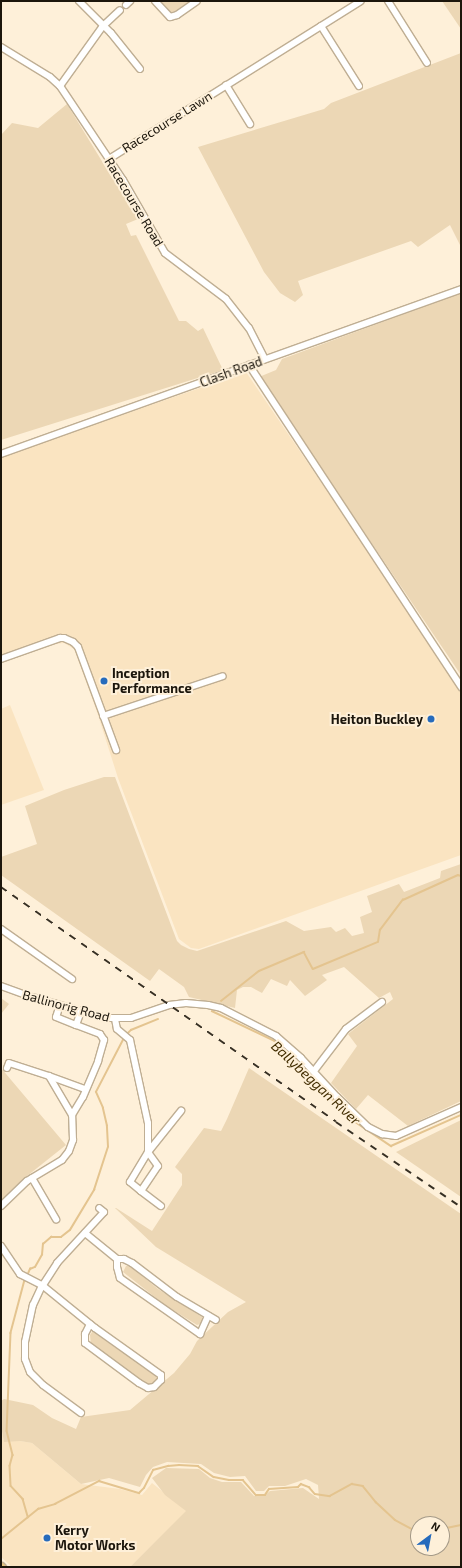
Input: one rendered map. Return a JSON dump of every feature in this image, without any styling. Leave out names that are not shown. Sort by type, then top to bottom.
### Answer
[{"type":"street","points":[[79,1],[140,69]]},
{"type":"street","points":[[155,1],[170,16],[177,15],[197,1]]},
{"type":"street","name":"Racecourse Lawn","points":[[109,159],[361,1]]},
{"type":"street","points":[[388,1],[427,63]]},
{"type":"street","points":[[60,86],[103,26],[120,10]]},
{"type":"street","points":[[321,26],[358,86]]},
{"type":"street","name":"Racecourse Road","points":[[1,47],[50,77],[60,86],[135,199],[165,253],[226,299],[249,328],[265,359]]},
{"type":"street","name":"Racecourse Lawn","points":[[226,85],[250,124]]},
{"type":"street","name":"Clash Road","points":[[1,454],[461,289]]},
{"type":"street","points":[[249,365],[461,687]]},
{"type":"street","points":[[1,659],[60,638],[70,640],[78,647],[116,750]]},
{"type":"street","points":[[103,716],[223,676]]},
{"type":"street","points":[[1,929],[72,979]]},
{"type":"street","name":"Ballinorig Road","points":[[1,986],[32,997],[105,1018],[131,1018],[169,1005],[186,1003],[212,1005],[230,1011],[276,1036],[314,1071],[337,1097],[368,1126],[382,1134],[396,1136],[461,1107]]},
{"type":"street","points":[[314,1071],[346,1029],[382,1002]]},
{"type":"street","points":[[58,1010],[56,1016],[100,1034],[104,1040],[98,1061],[72,1115]]},
{"type":"street","points":[[76,1024],[81,1011]]},
{"type":"street","points":[[115,1019],[117,1029],[130,1040],[148,1123],[148,1152],[158,1166],[141,1191]]},
{"type":"street","points":[[7,1068],[8,1063],[85,1089]]},
{"type":"street","points":[[1,1206],[32,1178],[62,1160],[69,1151],[73,1140],[72,1115],[49,1076]]},
{"type":"street","points":[[161,1206],[130,1182],[148,1152],[181,1111]]},
{"type":"street","points":[[32,1178],[56,1219]]},
{"type":"street","points":[[81,1413],[43,1385],[30,1372],[25,1359],[25,1342],[33,1305],[42,1285],[57,1263],[104,1212],[100,1208]]},
{"type":"street","points":[[85,1233],[117,1259],[124,1259],[132,1263],[177,1297],[216,1320]]},
{"type":"street","points":[[1,1246],[20,1274],[42,1285],[90,1324],[161,1375],[161,1380],[154,1387],[148,1388],[138,1383],[85,1343],[85,1334],[90,1324]]},
{"type":"street","points":[[117,1259],[117,1267],[120,1278],[200,1334],[208,1316]]},
{"type":"shaded area","points":[[159,1],[193,1],[182,9],[170,13]]},
{"type":"shaded area","points":[[442,1],[461,1],[461,29]]},
{"type":"shaded area","points":[[461,53],[461,247],[450,225],[418,247],[411,241],[298,281],[303,295],[295,302],[280,293],[264,272],[198,147],[324,109],[331,103]]},
{"type":"shaded area","points":[[67,104],[111,176],[134,210],[138,219],[126,224],[131,236],[136,235],[179,321],[186,321],[198,331],[203,328],[223,370],[1,440],[1,135],[12,123],[38,128]]},
{"type":"shaded area","points":[[461,293],[461,675],[259,377],[276,370],[282,359]]},
{"type":"shaded area","points":[[246,372],[425,635],[461,693],[461,855],[199,949],[191,948],[179,939],[118,778],[97,712],[74,649],[64,643],[54,644],[1,663],[1,457]]},
{"type":"shaded area","points":[[10,705],[44,790],[1,805],[1,709]]},
{"type":"shaded area","points":[[104,777],[115,777],[177,941],[189,949],[197,951],[286,921],[304,931],[331,927],[336,932],[345,928],[352,936],[364,933],[360,917],[372,912],[367,896],[399,884],[404,892],[440,878],[441,871],[461,864],[461,1101],[408,1126],[368,1095],[356,1109],[331,1083],[357,1046],[348,1034],[393,999],[390,992],[379,998],[344,967],[322,975],[327,980],[305,996],[290,980],[287,986],[271,979],[262,993],[251,987],[243,987],[237,990],[235,1008],[189,997],[184,987],[159,969],[150,981],[1,875],[1,857],[37,844],[25,806],[64,790]]},
{"type":"shaded area","points":[[1,998],[9,1004],[1,1014]]},
{"type":"shaded area","points":[[1,1068],[66,1145],[22,1180],[1,1202]]},
{"type":"shaded area","points":[[249,1068],[461,1214],[461,1567],[130,1567],[186,1511],[165,1495],[152,1478],[166,1468],[199,1469],[210,1478],[222,1482],[241,1482],[254,1496],[264,1496],[270,1491],[303,1488],[319,1499],[318,1485],[306,1479],[285,1486],[269,1486],[264,1491],[256,1491],[245,1476],[230,1477],[214,1473],[201,1464],[167,1462],[153,1467],[146,1475],[140,1487],[109,1478],[81,1484],[32,1443],[20,1441],[4,1442],[1,1426],[1,1401],[4,1399],[33,1405],[52,1418],[76,1429],[81,1417],[130,1410],[174,1373],[190,1354],[197,1341],[228,1312],[246,1302],[156,1247],[115,1208],[152,1231],[182,1185],[182,1174],[175,1167],[204,1128],[221,1131]]},
{"type":"shaded area","points":[[461,1120],[461,1197],[396,1152]]},
{"type":"shaded area","points":[[126,1266],[130,1266],[158,1289],[202,1317],[203,1323],[197,1325],[165,1305],[123,1272]]},
{"type":"shaded area","points":[[92,1332],[95,1332],[155,1375],[158,1379],[154,1384],[149,1386],[91,1345],[90,1335]]},
{"type":"shaded area","points":[[1,1426],[4,1441],[32,1443],[81,1484],[120,1489],[142,1495],[152,1483],[187,1511],[130,1567],[12,1567],[1,1557]]},
{"type":"waterway","points":[[221,1001],[259,971],[304,952],[313,969],[378,942],[380,930],[403,900],[458,875],[461,876]]},
{"type":"waterway","name":"Ballybeggan River","points":[[212,1011],[275,1041],[354,1121],[391,1146],[461,1115]]},
{"type":"waterway","name":"Ballybeggan River","points":[[126,1035],[131,1030],[158,1019]]},
{"type":"waterway","name":"Ballybeggan River","points":[[27,1276],[30,1269],[35,1267],[42,1255],[43,1244],[51,1237],[61,1237],[70,1230],[94,1190],[108,1147],[107,1126],[103,1108],[96,1092],[124,1038]]},
{"type":"waterway","name":"Ballybeggan River","points":[[25,1280],[11,1333],[7,1431],[13,1455],[10,1466],[11,1486],[23,1499],[28,1517]]},
{"type":"waterway","points":[[1,1539],[38,1509],[55,1504],[99,1481],[139,1493],[144,1488],[153,1470],[179,1465],[198,1466],[214,1477],[229,1480],[243,1480],[256,1495],[265,1495],[269,1489],[298,1487],[301,1484],[309,1487],[315,1494],[330,1496],[352,1484],[363,1486],[376,1502],[395,1520],[410,1528]]},
{"type":"waterway","points":[[450,1527],[461,1525]]},
{"type":"railway","points":[[1,887],[336,1122],[461,1207]]},
{"type":"place","name":"Inception Performance","points":[[104,681]]},
{"type":"place","name":"Heiton Buckley","points":[[431,719]]},
{"type":"place","name":"Kerry Motor Works","points":[[47,1538]]}]
